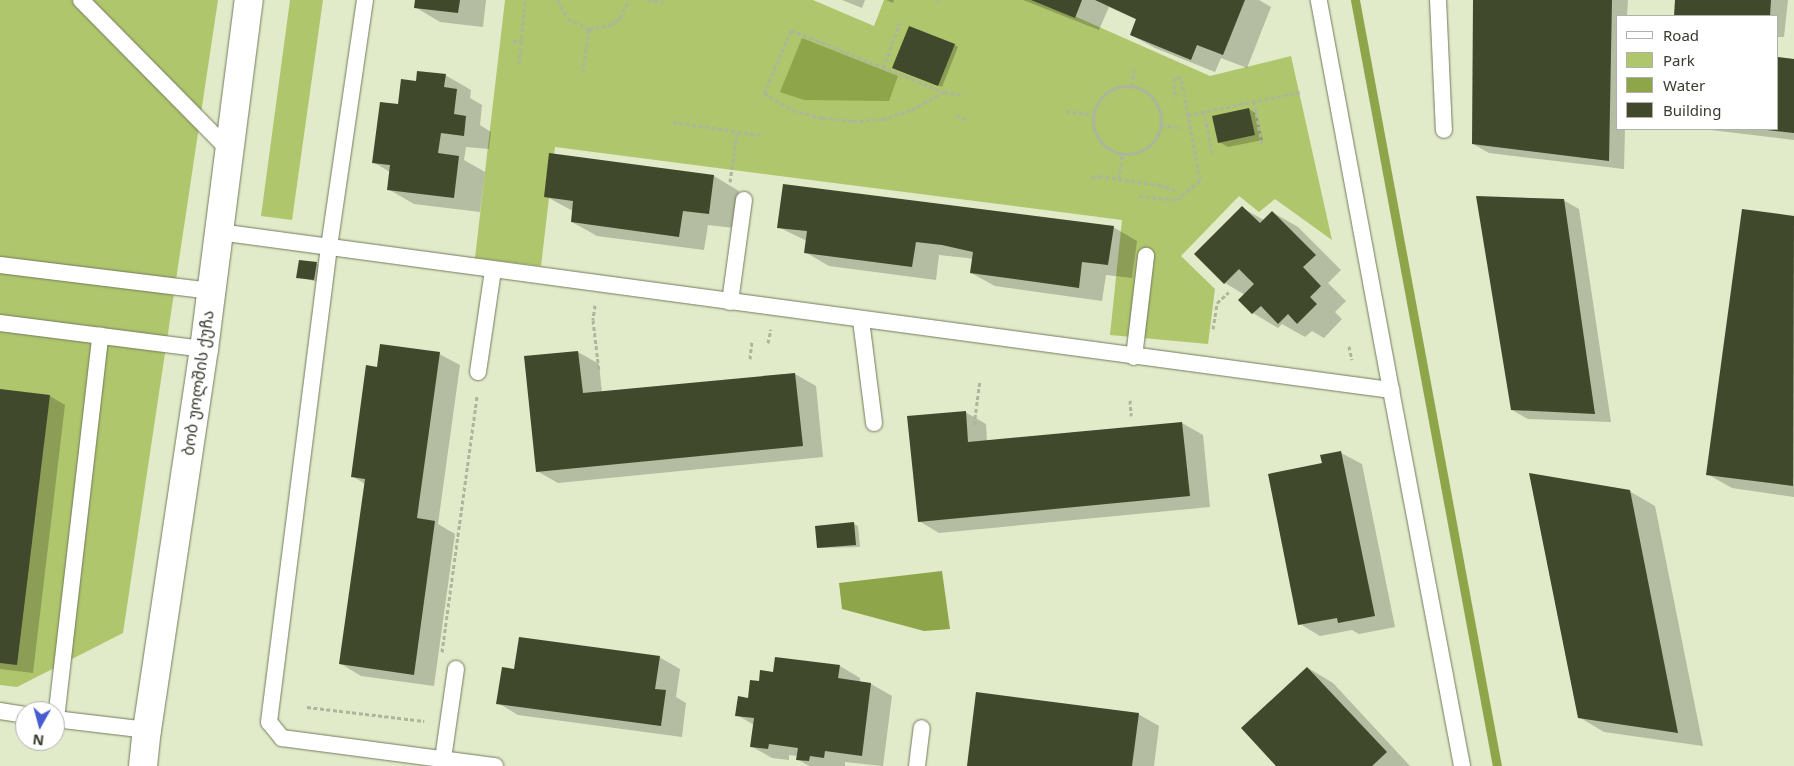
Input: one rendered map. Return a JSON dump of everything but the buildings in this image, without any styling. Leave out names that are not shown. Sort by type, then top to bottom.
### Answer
[{"type":"street","name":"ბობ უოლშის ქუჩა","points":[[143,766],[204,349],[248,0]]},
{"type":"lane","points":[[81,0],[229,150]]},
{"type":"lane","points":[[365,0],[329,247],[269,722],[282,738],[495,766]]},
{"type":"lane","points":[[1319,0],[1462,766]]},
{"type":"lane","points":[[1438,0],[1444,130]]},
{"type":"lane","points":[[730,302],[744,200]]},
{"type":"lane","points":[[219,232],[1134,357],[1391,390]]},
{"type":"lane","points":[[1134,357],[1146,256]]},
{"type":"lane","points":[[0,265],[211,291]]},
{"type":"lane","points":[[478,379],[493,270]]},
{"type":"lane","points":[[861,320],[874,423]]},
{"type":"lane","points":[[0,323],[204,349]]},
{"type":"lane","points":[[58,701],[100,336]]},
{"type":"lane","points":[[443,759],[456,669]]},
{"type":"lane","points":[[0,711],[15,713]]},
{"type":"lane","points":[[65,720],[147,730]]},
{"type":"lane","points":[[917,766],[922,728]]},
{"type":"path","points":[[519,64],[525,0]]},
{"type":"path","points":[[558,0],[568,19],[589,29],[611,25],[620,18],[629,0]]},
{"type":"path","points":[[648,0],[663,2]]},
{"type":"path","points":[[883,68],[900,22]]},
{"type":"path","points":[[583,72],[589,29]]},
{"type":"path","points":[[944,92],[911,110],[883,119],[852,121],[822,118],[796,111],[764,94],[791,30],[944,92],[963,95]]},
{"type":"path","points":[[513,41],[520,42]]},
{"type":"path","points":[[1132,86],[1134,66]]},
{"type":"path","points":[[1139,196],[1177,200],[1200,180],[1181,77],[1174,78],[1175,98]]},
{"type":"path","points":[[1132,86],[1151,95],[1157,103],[1161,125],[1159,133],[1148,147],[1131,154],[1122,153],[1108,147],[1097,136],[1093,115],[1107,93],[1132,86]]},
{"type":"path","points":[[1188,114],[1300,92]]},
{"type":"path","points":[[1254,101],[1262,144]]},
{"type":"path","points":[[1204,111],[1212,153]]},
{"type":"path","points":[[1066,112],[1093,115]]},
{"type":"path","points":[[956,115],[966,120]]},
{"type":"path","points":[[673,122],[760,135]]},
{"type":"path","points":[[1161,125],[1181,128]]},
{"type":"path","points":[[1119,179],[1122,153]]},
{"type":"path","points":[[1091,178],[1119,179],[1175,190]]},
{"type":"path","points":[[598,284],[593,320],[599,371]]},
{"type":"path","points":[[1213,328],[1217,303],[1229,292]]},
{"type":"path","points":[[750,359],[752,341]]},
{"type":"path","points":[[441,654],[478,379]]},
{"type":"path","points":[[974,425],[980,380]]},
{"type":"path","points":[[1130,400],[1131,416]]},
{"type":"path","points":[[307,707],[432,722]]},
{"type":"green space","points":[[0,0],[218,0],[123,633],[17,687],[0,685]]},
{"type":"green space","points":[[290,0],[323,0],[292,220],[261,216]]},
{"type":"green space","points":[[505,0],[813,0],[874,26],[884,0],[1038,0],[1210,76],[1291,56],[1332,240],[1275,199],[1259,212],[1239,196],[1181,256],[1215,289],[1208,344],[1110,335],[1122,220],[555,147],[541,266],[475,258]]},
{"type":"water","points":[[802,38],[898,76],[889,101],[804,100],[780,92]]},
{"type":"water","points":[[942,571],[950,629],[924,631],[842,609],[839,583]]},
{"type":"waterway","points":[[1355,0],[1497,766]]}]
